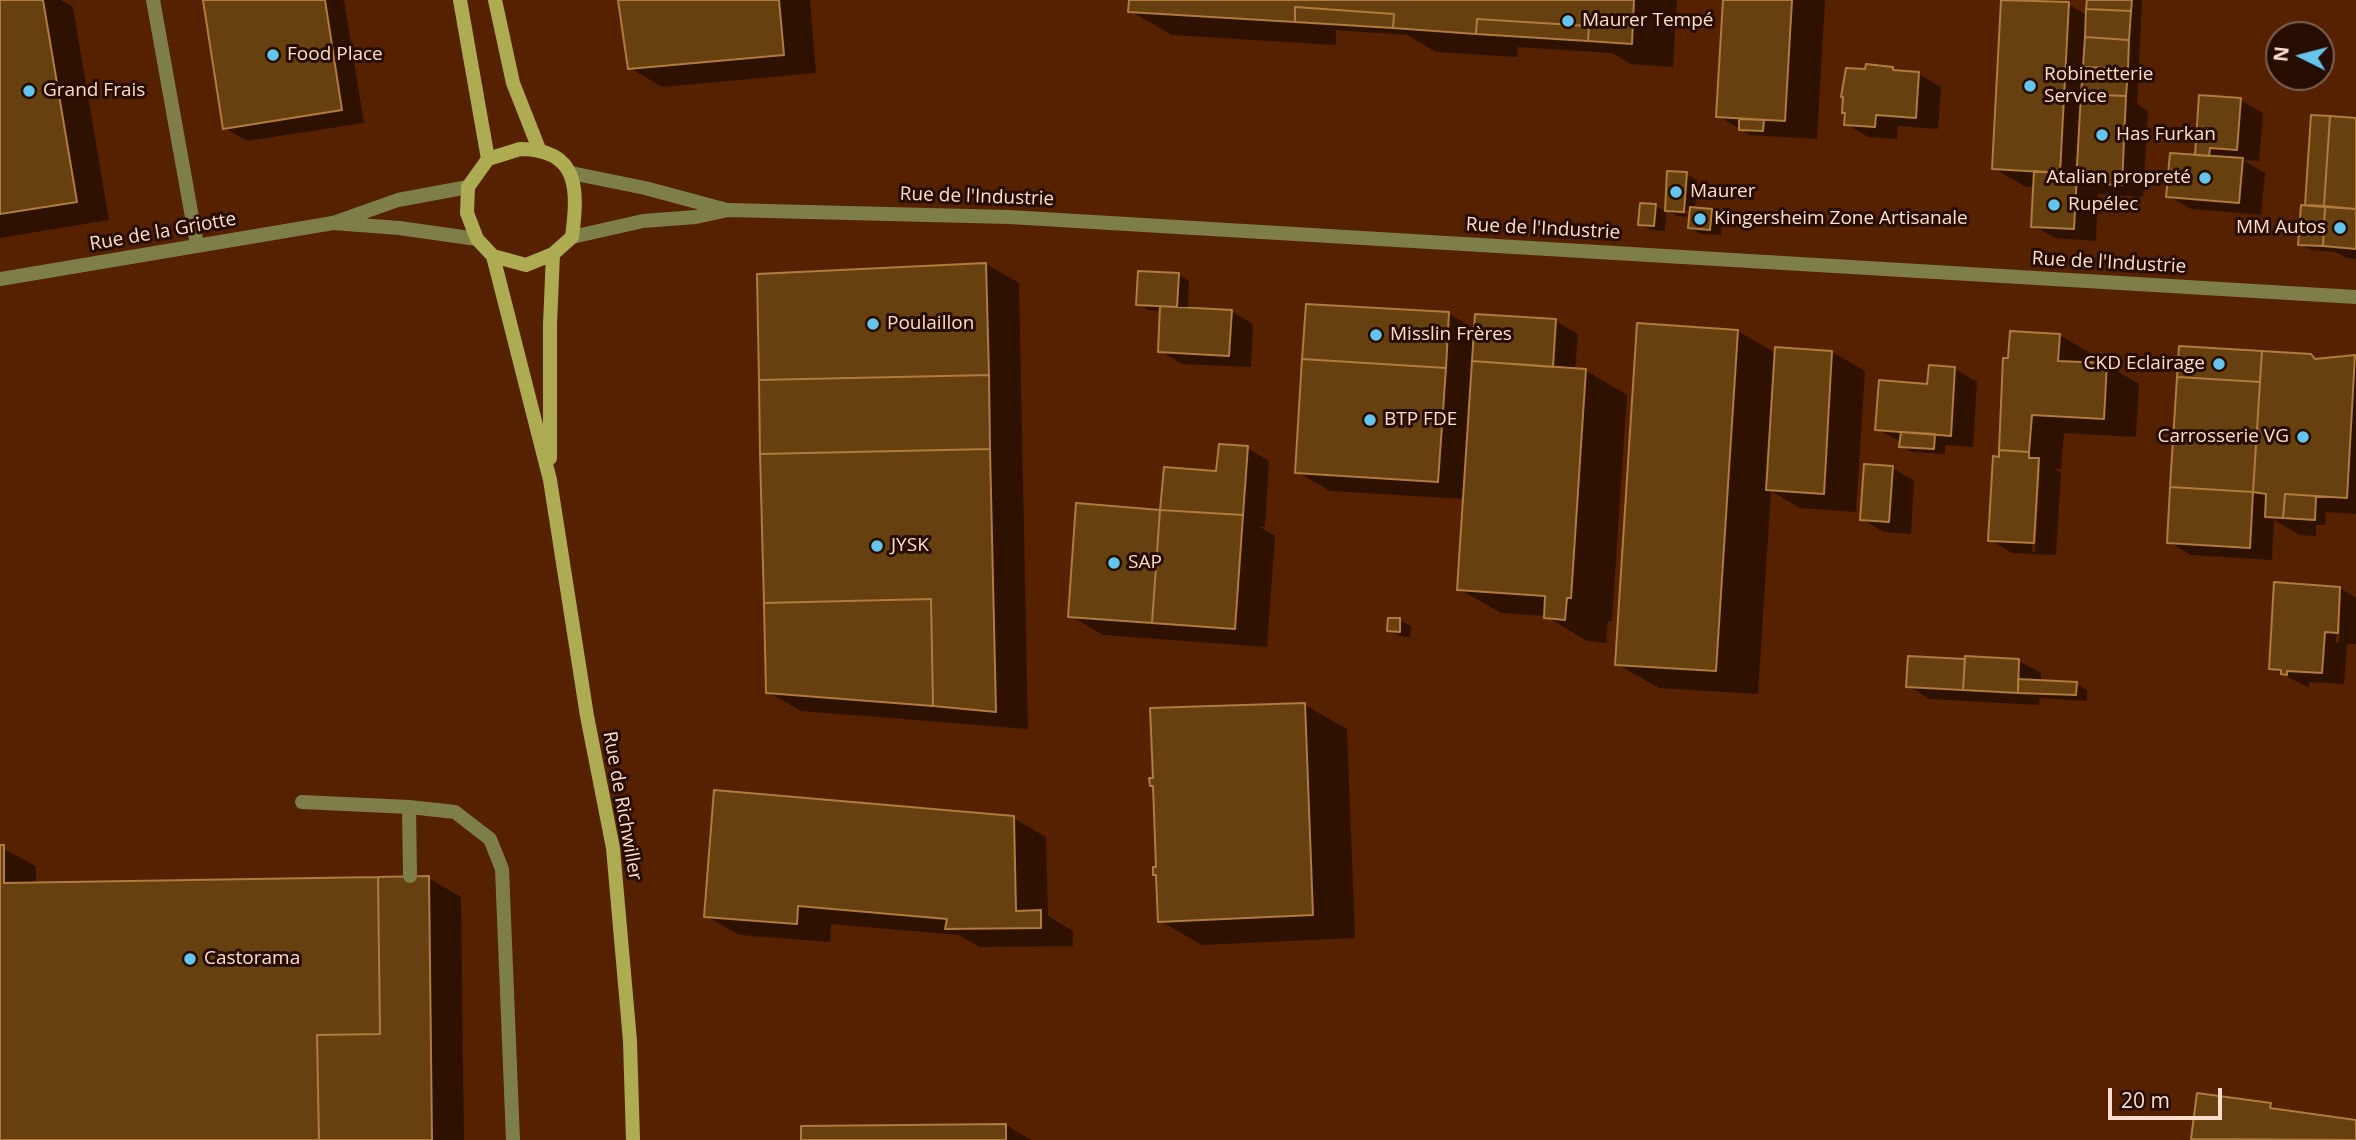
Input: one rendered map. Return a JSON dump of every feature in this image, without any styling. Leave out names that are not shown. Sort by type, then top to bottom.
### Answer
[{"type":"main road","points":[[460,0],[488,159]]},
{"type":"main road","points":[[495,0],[513,83],[539,149]]},
{"type":"main road","points":[[520,149],[539,149],[557,159],[571,173],[577,201],[572,237],[553,254],[526,265],[493,256],[477,239],[467,213],[468,187],[488,159],[520,149]]},
{"type":"main road","name":"Rue de Richwiller","points":[[550,480],[553,254]]},
{"type":"main road","name":"Rue de Richwiller","points":[[493,256],[550,480],[587,716],[613,848],[630,1041],[633,1140]]},
{"type":"street","points":[[153,0],[197,245]]},
{"type":"street","name":"Rue de l'Industrie","points":[[571,173],[645,188],[728,210],[1023,218],[2356,297]]},
{"type":"street","name":"Rue de la Griotte","points":[[0,279],[333,223],[398,200],[468,187]]},
{"type":"street","name":"Rue de l'Industrie","points":[[572,237],[643,221],[696,217],[728,210]]},
{"type":"street","name":"Rue de la Griotte","points":[[333,223],[399,228],[477,239]]},
{"type":"street","points":[[302,802],[455,812],[489,839],[502,869],[513,1140]]},
{"type":"street","points":[[409,807],[410,876]]},
{"type":"shaded area","points":[[0,0],[2356,0],[2356,1140],[0,1140]]},
{"type":"building","name":"Grand Frais","points":[[0,0],[43,0],[77,202],[0,214]]},
{"type":"building","name":"Food Place","points":[[203,0],[325,0],[342,110],[223,129]]},
{"type":"building","points":[[618,0],[779,0],[784,55],[628,69]]},
{"type":"building","name":"Maurer Tempé","points":[[1129,0],[1634,0],[1632,44],[1588,41],[1589,26],[1477,19],[1476,34],[1393,28],[1394,14],[1295,7],[1295,22],[1128,12]]},
{"type":"building","points":[[1723,0],[1792,0],[1785,121],[1716,117]]},
{"type":"building","name":"Robinetterie Service","points":[[2001,0],[2069,2],[2060,173],[1992,169]]},
{"type":"building","points":[[2087,0],[2132,0],[2131,11],[2086,9]]},
{"type":"building","points":[[1295,7],[1394,14],[1393,28],[1295,22]]},
{"type":"building","points":[[2086,9],[2131,11],[2129,40],[2085,37]]},
{"type":"building","points":[[1477,19],[1589,26],[1588,41],[1476,34]]},
{"type":"building","points":[[2085,37],[2129,40],[2128,69],[2083,67]]},
{"type":"building","points":[[1866,64],[1919,72],[1916,118],[1876,115],[1875,127],[1844,125],[1845,113],[1842,113],[1841,97],[1846,68],[1865,69]]},
{"type":"building","points":[[2083,67],[2128,69],[2126,96],[2081,94]]},
{"type":"building","name":"Has Furkan","points":[[2081,94],[2126,96],[2122,185],[2076,183]]},
{"type":"building","points":[[2199,95],[2241,98],[2237,150],[2210,148],[2209,156],[2195,155]]},
{"type":"building","points":[[2311,115],[2330,116],[2324,206],[2305,205]]},
{"type":"building","points":[[2330,116],[2356,118],[2356,209],[2324,206]]},
{"type":"building","points":[[1739,119],[1764,120],[1763,131],[1739,130]]},
{"type":"building","name":"Atalian propreté","points":[[2170,153],[2243,158],[2239,203],[2166,197]]},
{"type":"building","name":"Maurer","points":[[1667,171],[1687,172],[1684,212],[1665,211]]},
{"type":"building","name":"Rupélec","points":[[2034,171],[2077,174],[2074,229],[2031,227]]},
{"type":"building","points":[[1640,203],[1656,204],[1654,226],[1638,225]]},
{"type":"building","points":[[2301,205],[2325,207],[2323,246],[2298,245]]},
{"type":"building","name":"Kingersheim Zone Artisanale","points":[[1690,207],[1712,209],[1710,230],[1688,228]]},
{"type":"building","name":"MM Autos","points":[[2325,207],[2356,209],[2356,249],[2323,246]]},
{"type":"building","name":"Poulaillon","points":[[986,263],[989,375],[759,380],[757,274]]},
{"type":"building","points":[[1138,271],[1179,273],[1177,307],[1136,305]]},
{"type":"building","name":"Misslin Frères","points":[[1306,304],[1449,312],[1446,368],[1302,359]]},
{"type":"building","points":[[1160,306],[1232,310],[1229,356],[1158,352]]},
{"type":"building","points":[[1475,314],[1556,319],[1553,367],[1472,361]]},
{"type":"building","points":[[1637,323],[1738,330],[1716,671],[1615,665]]},
{"type":"building","points":[[2010,331],[2060,334],[2058,361],[2107,363],[2104,419],[2032,415],[2029,452],[1999,450],[2003,358],[2008,358]]},
{"type":"building","name":"CKD Eclairage","points":[[2179,346],[2262,351],[2260,382],[2177,377]]},
{"type":"building","points":[[1775,347],[1832,351],[1824,494],[1766,490]]},
{"type":"building","name":"Carrosserie VG","points":[[2262,351],[2311,354],[2315,359],[2355,355],[2347,498],[2285,494],[2283,518],[2265,517],[2266,494],[2253,492]]},
{"type":"building","name":"BTP FDE","points":[[1302,359],[1446,368],[1438,482],[1295,473]]},
{"type":"building","points":[[1472,361],[1586,369],[1571,598],[1567,598],[1565,620],[1544,618],[1545,596],[1457,590]]},
{"type":"building","points":[[1929,365],[1955,367],[1951,436],[1875,430],[1879,380],[1927,384]]},
{"type":"building","points":[[989,375],[990,449],[760,454],[759,380]]},
{"type":"building","points":[[2177,377],[2260,382],[2253,492],[2170,487]]},
{"type":"building","points":[[1901,432],[1935,434],[1934,449],[1899,447]]},
{"type":"building","points":[[1219,444],[1248,446],[1243,515],[1160,510],[1164,467],[1216,471]]},
{"type":"building","name":"JYSK","points":[[990,449],[996,712],[933,706],[931,599],[764,603],[760,454]]},
{"type":"building","points":[[1999,450],[2029,452],[2029,458],[2039,458],[2034,543],[1988,541],[1993,456],[1999,457]]},
{"type":"building","points":[[1864,464],[1893,466],[1889,522],[1860,520]]},
{"type":"building","points":[[2170,487],[2253,492],[2250,548],[2167,543]]},
{"type":"building","points":[[2285,494],[2316,496],[2315,520],[2283,518]]},
{"type":"building","name":"SAP","points":[[1076,503],[1160,510],[1152,623],[1068,617]]},
{"type":"building","points":[[1160,510],[1243,515],[1235,629],[1152,623]]},
{"type":"building","points":[[2274,582],[2340,587],[2338,633],[2325,632],[2322,673],[2287,671],[2287,675],[2281,674],[2281,670],[2269,669]]},
{"type":"building","points":[[931,599],[933,706],[766,693],[764,603]]},
{"type":"building","points":[[1388,618],[1400,618],[1400,632],[1387,631]]},
{"type":"building","points":[[1908,656],[1965,659],[1963,690],[1906,687]]},
{"type":"building","points":[[1965,656],[2019,659],[2018,693],[1963,690]]},
{"type":"building","points":[[2018,679],[2077,682],[2076,695],[2018,693]]},
{"type":"building","points":[[1305,703],[1313,915],[1158,922],[1156,875],[1153,875],[1153,867],[1156,867],[1153,786],[1150,786],[1149,778],[1153,778],[1150,708]]},
{"type":"building","points":[[714,790],[1014,816],[1016,911],[1041,910],[1041,928],[945,929],[947,919],[798,906],[797,924],[704,917]]},
{"type":"building","name":"Castorama","points":[[0,845],[4,845],[4,883],[378,877],[380,1034],[317,1035],[319,1140],[0,1140]]},
{"type":"building","points":[[429,876],[432,1140],[319,1140],[317,1035],[380,1034],[378,877]]},
{"type":"building","points":[[2197,1093],[2271,1103],[2270,1108],[2356,1120],[2356,1140],[2191,1139]]},
{"type":"building","points":[[1006,1124],[1006,1140],[801,1140],[801,1126]]},
{"type":"place","name":"Maurer Tempé","points":[[1568,21]]},
{"type":"place","name":"Food Place","points":[[273,55]]},
{"type":"place","name":"Robinetterie Service","points":[[2030,86]]},
{"type":"place","name":"Grand Frais","points":[[29,91]]},
{"type":"place","name":"Has Furkan","points":[[2102,135]]},
{"type":"place","name":"Atalian propreté","points":[[2205,178]]},
{"type":"place","name":"Maurer","points":[[1676,192]]},
{"type":"place","name":"Rupélec","points":[[2054,205]]},
{"type":"place","name":"Kingersheim Zone Artisanale","points":[[1700,219]]},
{"type":"place","name":"MM Autos","points":[[2340,228]]},
{"type":"place","name":"Poulaillon","points":[[873,324]]},
{"type":"place","name":"Misslin Frères","points":[[1376,335]]},
{"type":"place","name":"CKD Eclairage","points":[[2219,364]]},
{"type":"place","name":"BTP FDE","points":[[1370,420]]},
{"type":"place","name":"Carrosserie VG","points":[[2303,437]]},
{"type":"place","name":"JYSK","points":[[877,546]]},
{"type":"place","name":"SAP","points":[[1114,563]]},
{"type":"place","name":"Castorama","points":[[190,959]]}]
